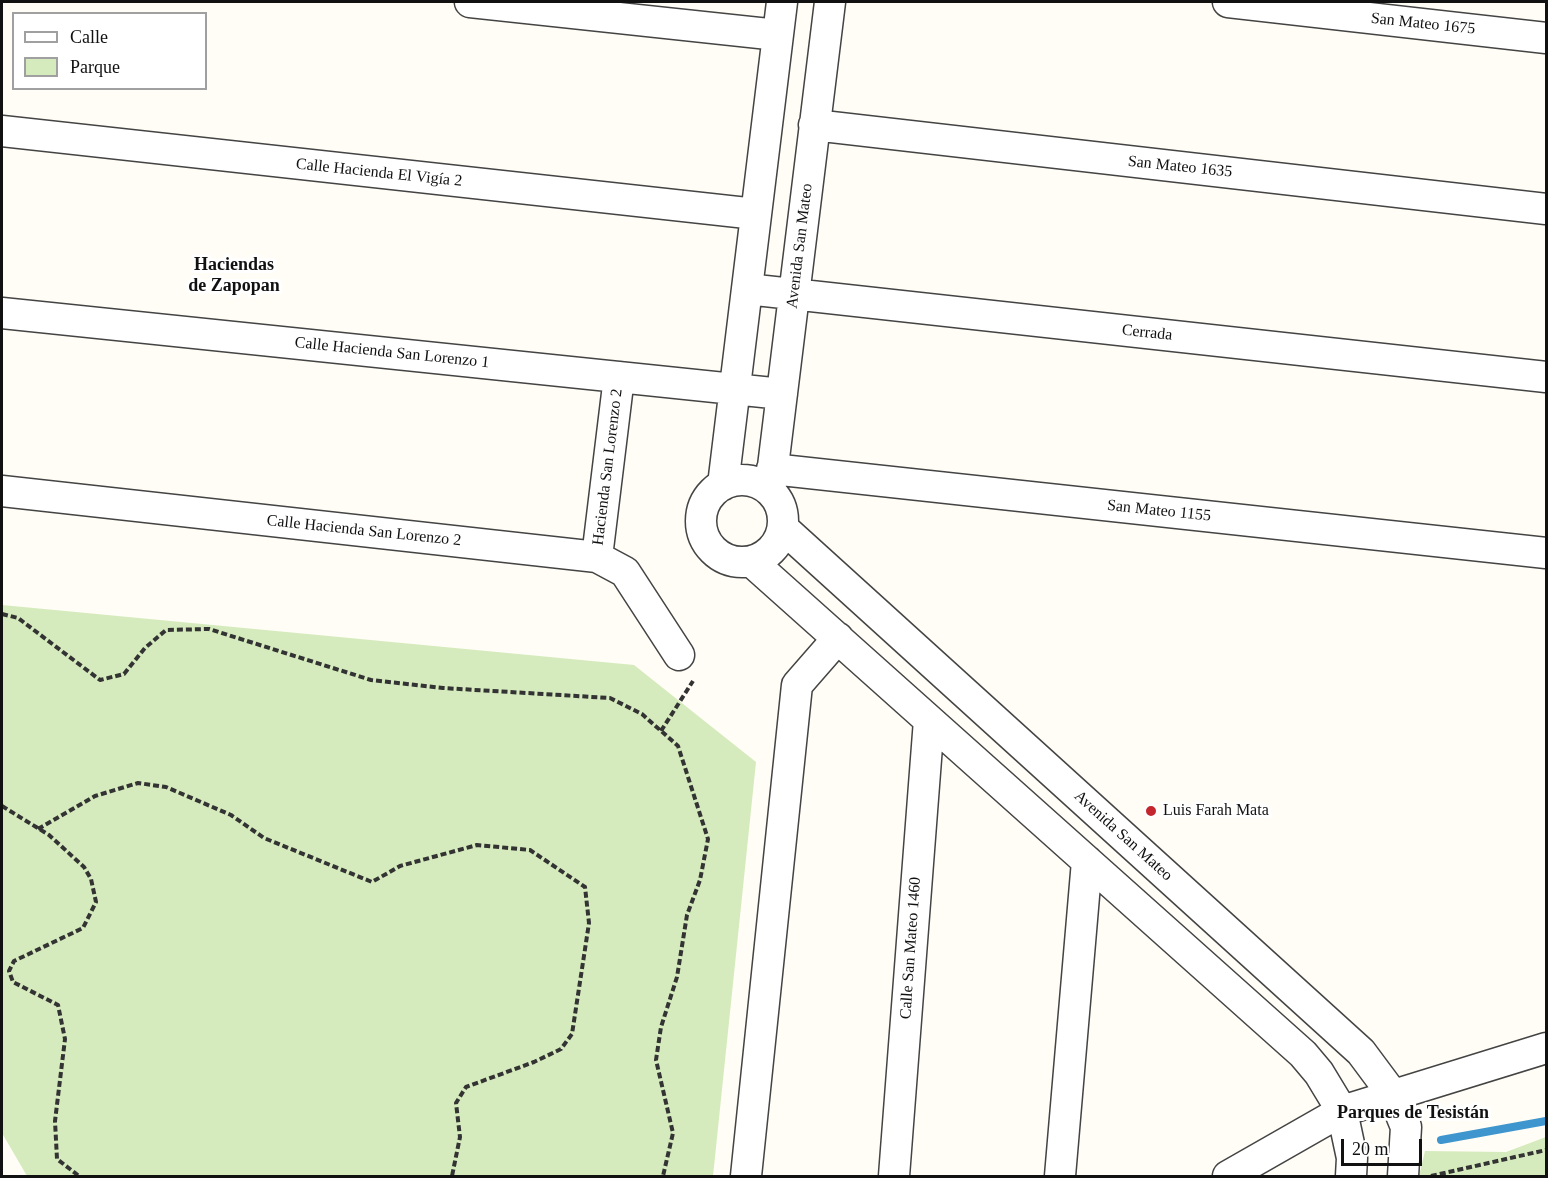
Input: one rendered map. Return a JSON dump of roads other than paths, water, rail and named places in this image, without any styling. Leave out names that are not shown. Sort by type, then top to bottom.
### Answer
[{"type":"street","points":[[470,2],[778,35]]},
{"type":"street","points":[[723,485],[782,2]]},
{"type":"street","name":"Avenida San Mateo","points":[[771,480],[830,2]]},
{"type":"street","name":"San Mateo 1675","points":[[1228,2],[1546,38]]},
{"type":"street","name":"San Mateo 1635","points":[[770,102],[815,118],[1546,209]]},
{"type":"street","name":"Calle Hacienda El Vigía 2","points":[[2,131],[756,214]]},
{"type":"street","name":"Cerrada","points":[[747,289],[1546,377]]},
{"type":"street","name":"Calle Hacienda San Lorenzo 1","points":[[2,313],[782,394]]},
{"type":"street","name":"Hacienda San Lorenzo 2","points":[[597,557],[619,377]]},
{"type":"street","points":[[771,480],[781,508],[783,528],[778,543],[767,555],[752,562],[737,562],[723,558],[711,549],[703,536],[700,521],[703,507],[711,494],[723,485],[735,481],[760,484],[771,480]]},
{"type":"street","name":"San Mateo 1155","points":[[771,480],[1546,553]]},
{"type":"street","name":"Calle Hacienda San Lorenzo 2","points":[[2,491],[597,557],[626,572],[679,655]]},
{"type":"street","name":"Avenida San Mateo","points":[[783,528],[1361,1052],[1393,1095],[1406,1127],[1402,1176]]},
{"type":"street","points":[[752,562],[1303,1054],[1319,1072],[1342,1111],[1352,1158],[1351,1176]]},
{"type":"street","points":[[746,1176],[797,685],[838,638]]},
{"type":"street","name":"Calle San Mateo 1460","points":[[894,1176],[929,720]]},
{"type":"street","points":[[1060,1176],[1087,861]]},
{"type":"street","points":[[1228,1176],[1342,1111],[1546,1048]]},
{"type":"waterway","points":[[1441,1140],[1546,1121]]},
{"type":"place","name":"Luis Farah Mata","points":[[1151,811]]},
{"type":"district","name":"Haciendas de Zapopan","points":[[234,275]]},
{"type":"district","name":"Parques de Tesistán","points":[[1413,1113]]}]
